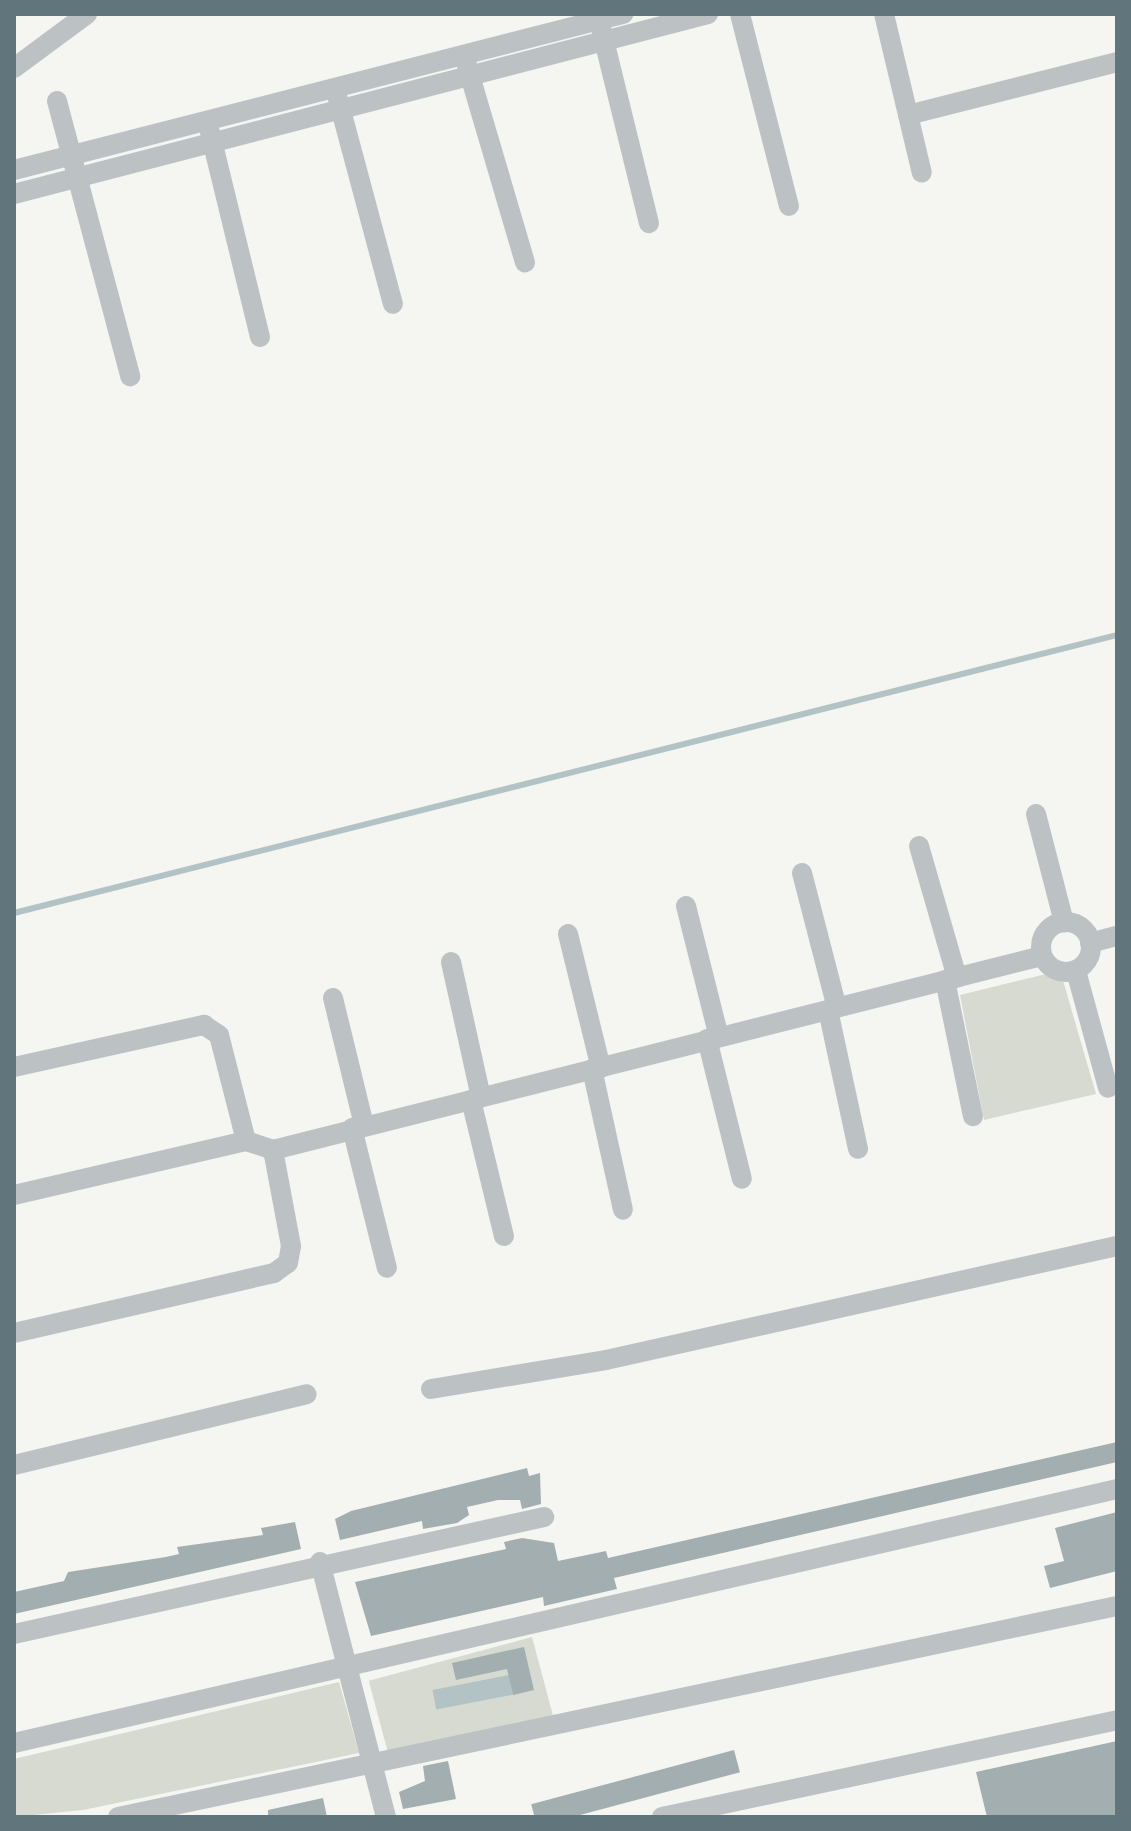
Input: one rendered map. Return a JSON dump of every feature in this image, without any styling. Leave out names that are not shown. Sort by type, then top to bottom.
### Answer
[{"type":"street","points":[[14,68],[87,14]]},
{"type":"street","points":[[14,170],[464,55],[588,19],[623,14]]},
{"type":"street","points":[[14,194],[708,14]]},
{"type":"street","points":[[740,14],[789,206]]},
{"type":"street","points":[[884,14],[922,173]]},
{"type":"street","points":[[588,19],[605,41],[649,223]]},
{"type":"street","points":[[464,55],[525,263]]},
{"type":"street","points":[[908,115],[1117,62]]},
{"type":"street","points":[[334,88],[393,304]]},
{"type":"street","points":[[57,101],[130,376]]},
{"type":"street","points":[[208,121],[260,337]]},
{"type":"street","points":[[1036,814],[1064,922]]},
{"type":"street","points":[[919,846],[951,979],[973,1116]]},
{"type":"street","points":[[802,873],[833,1009],[858,1149]]},
{"type":"street","points":[[686,906],[742,1179]]},
{"type":"street","points":[[1042,956],[1045,933],[1064,922],[1082,928],[1090,943]]},
{"type":"street","points":[[568,934],[623,1210]]},
{"type":"street","points":[[1108,1088],[1076,971],[1090,943],[1117,936]]},
{"type":"street","points":[[14,1195],[246,1141],[273,1150],[1042,956]]},
{"type":"street","points":[[1042,956],[1059,972],[1076,971]]},
{"type":"street","points":[[451,962],[504,1236]]},
{"type":"street","points":[[333,998],[387,1268]]},
{"type":"street","points":[[14,1067],[204,1025],[219,1035],[246,1141]]},
{"type":"street","points":[[14,1333],[274,1273],[288,1263],[291,1246],[273,1150]]},
{"type":"street","points":[[431,1389],[606,1360],[1117,1246]]},
{"type":"street","points":[[14,1465],[307,1394]]},
{"type":"street","points":[[14,1743],[1117,1489]]},
{"type":"street","points":[[14,1634],[320,1562],[544,1517]]},
{"type":"street","points":[[320,1562],[386,1817]]},
{"type":"street","points":[[118,1817],[374,1768],[1117,1606]]},
{"type":"street","points":[[662,1817],[1117,1720]]},
{"type":"shaded area","points":[[1046,974],[1062,977],[1096,1094],[984,1120],[960,995]]},
{"type":"shaded area","points":[[532,1637],[553,1717],[390,1761],[369,1681]]},
{"type":"shaded area","points":[[509,1675],[513,1695],[436,1710],[432,1690]]},
{"type":"shaded area","points":[[339,1682],[359,1753],[83,1810],[14,1817],[14,1759]]},
{"type":"building","points":[[1117,1442],[1117,1462],[614,1578],[617,1589],[544,1606],[543,1597],[371,1636],[355,1582],[506,1549],[504,1542],[522,1538],[554,1543],[558,1561],[606,1551],[608,1558]]},
{"type":"building","points":[[527,1468],[529,1476],[540,1473],[541,1504],[522,1509],[520,1500],[498,1500],[467,1507],[469,1515],[457,1523],[423,1529],[422,1521],[340,1540],[335,1519],[351,1511]]},
{"type":"building","points":[[1117,1512],[1117,1571],[1050,1588],[1044,1566],[1064,1561],[1055,1528]]},
{"type":"building","points":[[295,1522],[301,1549],[14,1614],[14,1592],[64,1581],[68,1572],[166,1557],[179,1554],[177,1547],[263,1535],[261,1528]]},
{"type":"building","points":[[524,1647],[534,1690],[513,1695],[507,1669],[456,1680],[452,1663]]},
{"type":"building","points":[[1117,1741],[1117,1817],[987,1817],[976,1772]]},
{"type":"building","points":[[734,1750],[740,1772],[573,1817],[535,1817],[531,1804]]},
{"type":"building","points":[[448,1761],[456,1799],[403,1809],[399,1792],[425,1781],[423,1766]]},
{"type":"building","points":[[323,1798],[327,1817],[268,1817],[268,1810]]},
{"type":"waterway","points":[[14,913],[1117,635]]}]
